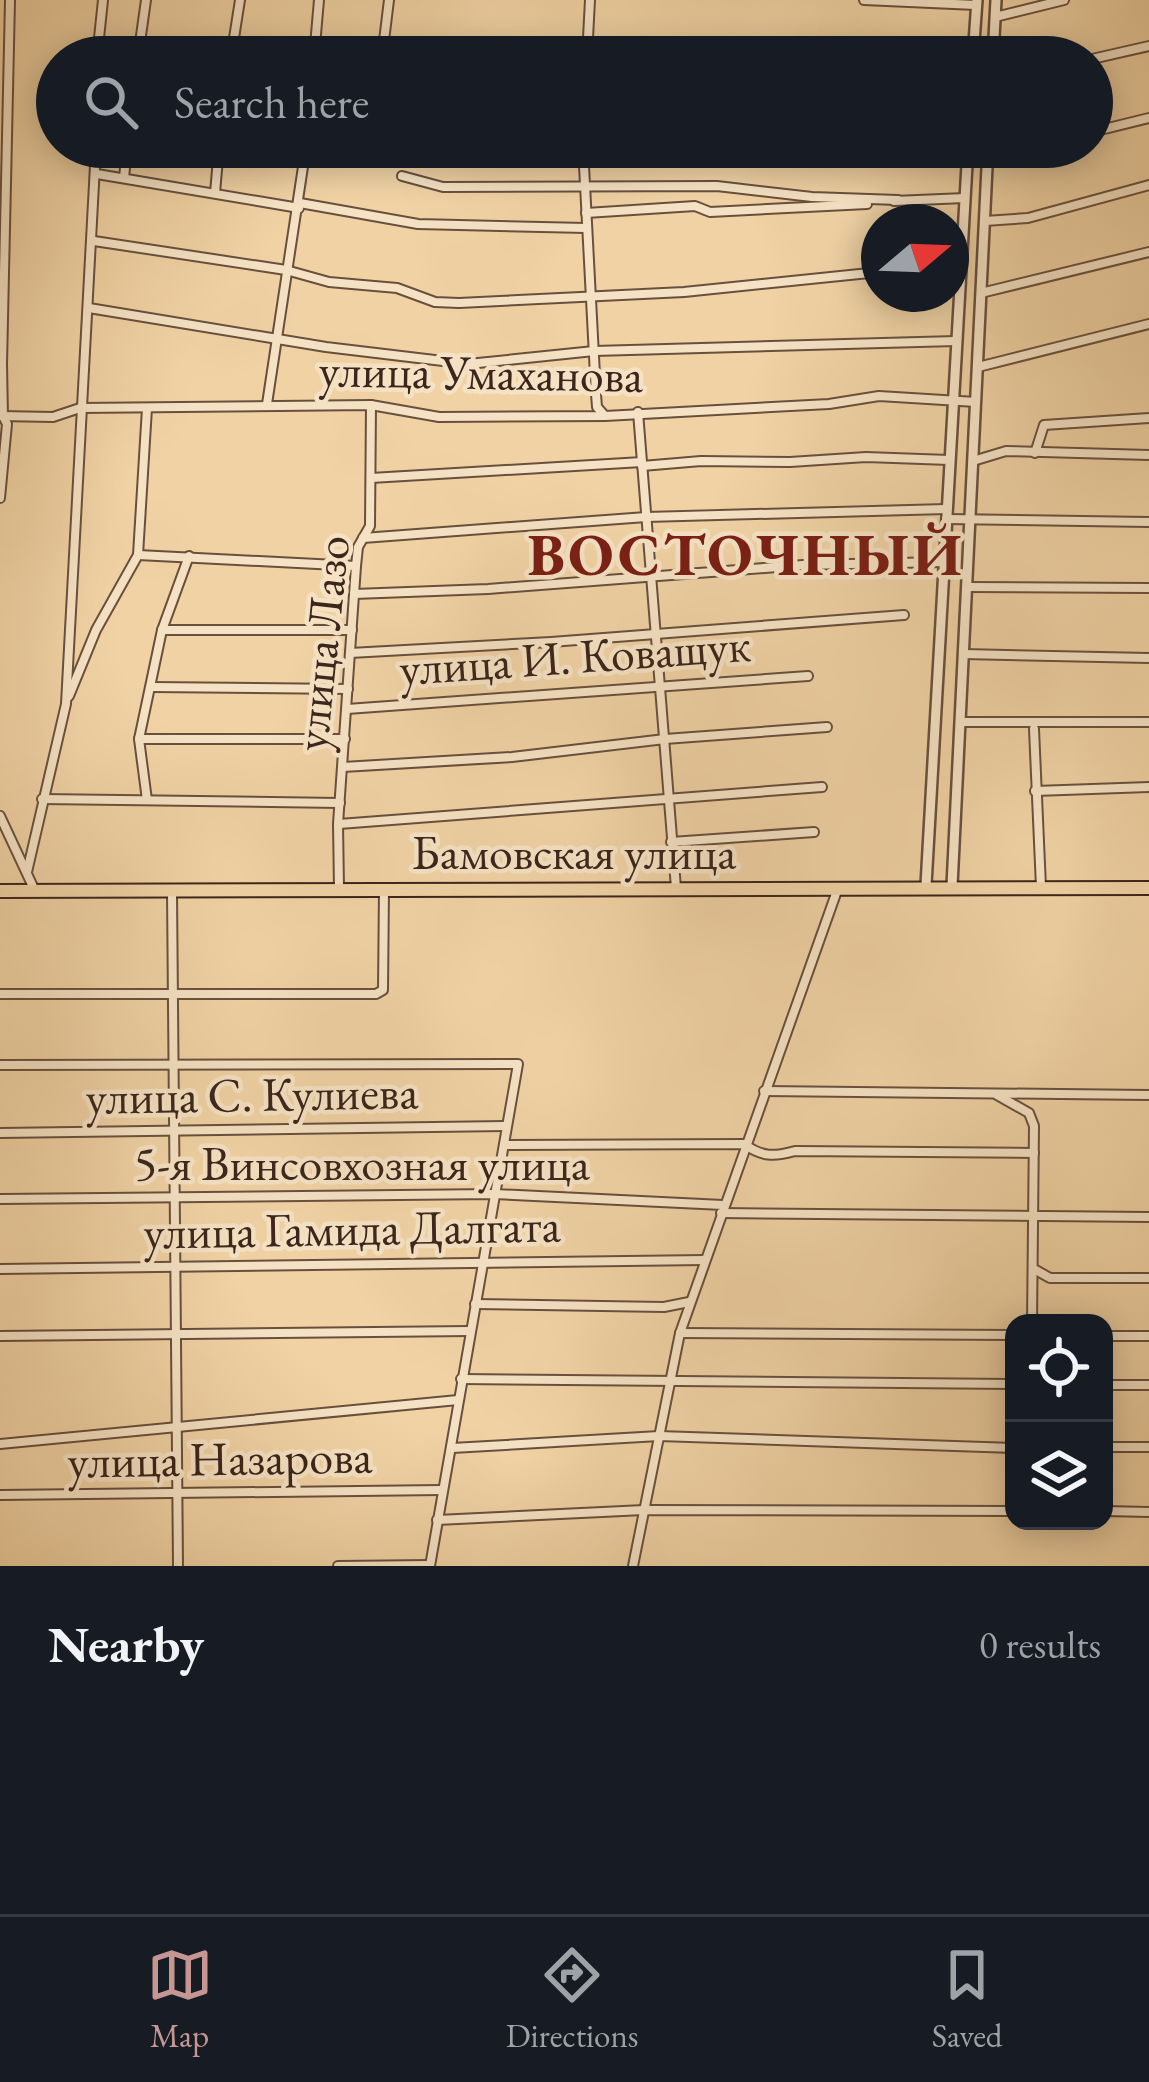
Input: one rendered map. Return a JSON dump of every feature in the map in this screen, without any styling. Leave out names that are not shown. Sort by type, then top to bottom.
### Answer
[{"type":"highway","name":"Бамовская улица","points":[[0,891],[1149,887]]},
{"type":"street","points":[[0,498],[7,424],[1,416],[10,0]]},
{"type":"street","points":[[99,36],[103,0]]},
{"type":"street","points":[[141,36],[146,0]]},
{"type":"street","points":[[234,36],[240,0]]},
{"type":"street","points":[[316,36],[319,0]]},
{"type":"street","points":[[385,36],[389,0]]},
{"type":"street","points":[[588,36],[590,0]]},
{"type":"street","points":[[864,0],[977,3],[975,36]]},
{"type":"street","points":[[994,36],[996,0]]},
{"type":"street","points":[[995,16],[1064,0]]},
{"type":"street","points":[[1113,54],[1149,46]]},
{"type":"street","points":[[1113,127],[1149,118]]},
{"type":"street","points":[[66,704],[97,168]]},
{"type":"street","points":[[124,178],[125,168]]},
{"type":"street","points":[[215,193],[217,168]]},
{"type":"street","points":[[267,404],[304,168]]},
{"type":"street","points":[[584,168],[596,394],[605,416]]},
{"type":"street","points":[[926,885],[967,168]]},
{"type":"street","points":[[952,886],[987,168]]},
{"type":"street","points":[[97,174],[418,224],[586,228]]},
{"type":"street","points":[[402,176],[443,187],[717,186],[812,197],[898,200]]},
{"type":"street","points":[[985,221],[1028,218],[1149,185]]},
{"type":"street","points":[[586,213],[695,206],[710,212],[964,198]]},
{"type":"street","points":[[94,241],[329,282],[397,289],[435,302],[459,304],[684,292],[861,274]]},
{"type":"street","points":[[981,292],[1149,252]]},
{"type":"street","points":[[89,308],[468,364],[594,351],[956,341]]},
{"type":"street","points":[[977,367],[1149,324]]},
{"type":"street","points":[[578,416],[596,394]]},
{"type":"street","name":"улица Умаханова","points":[[1,416],[53,417],[80,408],[267,404],[371,405],[440,417],[605,416],[829,404],[879,396],[976,402]]},
{"type":"street","name":"улица Лазо","points":[[339,888],[338,824],[356,566],[358,548],[370,526],[371,405]]},
{"type":"street","points":[[27,872],[66,704],[96,630],[138,555],[147,408]]},
{"type":"street","points":[[638,412],[676,887]]},
{"type":"street","points":[[1035,453],[1044,425],[1149,418]]},
{"type":"street","points":[[973,461],[1006,451],[1149,455]]},
{"type":"street","points":[[371,478],[701,460],[949,460]]},
{"type":"street","points":[[364,538],[646,517],[946,514],[970,520],[1149,522]]},
{"type":"street","points":[[138,555],[356,566]]},
{"type":"street","points":[[142,800],[139,739],[162,630],[189,556]]},
{"type":"street","points":[[354,594],[803,565],[944,562]]},
{"type":"street","points":[[967,587],[1149,589]]},
{"type":"street","points":[[350,652],[904,615]]},
{"type":"street","points":[[162,630],[352,630]]},
{"type":"street","points":[[964,654],[1149,658]]},
{"type":"street","name":"улица И. Коващук","points":[[347,709],[808,676]]},
{"type":"street","name":"улица И. Коващук","points":[[151,687],[348,688]]},
{"type":"street","points":[[960,722],[1149,722]]},
{"type":"street","points":[[344,767],[512,758],[665,739],[827,728]]},
{"type":"street","points":[[1034,729],[1041,887]]},
{"type":"street","points":[[139,739],[345,739]]},
{"type":"street","points":[[338,824],[822,787]]},
{"type":"street","points":[[1036,791],[1149,787]]},
{"type":"street","points":[[41,799],[340,803]]},
{"type":"street","points":[[0,816],[35,891]]},
{"type":"street","points":[[671,842],[814,832]]},
{"type":"street","points":[[633,1566],[680,1333],[838,887]]},
{"type":"street","points":[[0,994],[376,994],[383,990],[383,889]]},
{"type":"street","points":[[172,892],[178,1566]]},
{"type":"street","points":[[0,1065],[516,1062],[430,1566],[338,1566]]},
{"type":"street","points":[[764,1090],[1149,1095]]},
{"type":"street","points":[[995,1094],[1033,1118],[1032,1314]]},
{"type":"street","name":"улица С. Кулиева","points":[[0,1133],[505,1126]]},
{"type":"street","points":[[504,1145],[744,1144],[759,1155],[796,1151],[1034,1154]]},
{"type":"street","name":"5-я Винсовхозная улица","points":[[0,1199],[495,1194],[722,1209],[1149,1217]]},
{"type":"street","name":"улица Гамида Далгата","points":[[0,1269],[705,1260]]},
{"type":"street","points":[[1034,1268],[1050,1278],[1149,1278]]},
{"type":"street","points":[[475,1304],[664,1307],[691,1302]]},
{"type":"street","points":[[0,1336],[470,1331]]},
{"type":"street","points":[[680,1333],[1005,1335]]},
{"type":"street","points":[[1113,1336],[1149,1336]]},
{"type":"street","points":[[461,1379],[1005,1384]]},
{"type":"street","points":[[1113,1385],[1149,1384]]},
{"type":"street","points":[[0,1444],[458,1400]]},
{"type":"street","points":[[452,1448],[659,1436],[1005,1448]]},
{"type":"street","points":[[1113,1448],[1149,1447]]},
{"type":"street","name":"улица Назарова","points":[[0,1496],[442,1490]]},
{"type":"street","points":[[437,1520],[644,1510],[1005,1511]]},
{"type":"street","points":[[1113,1511],[1149,1511]]},
{"type":"district","name":"ВОСТОЧНЫЙ","points":[[746,554]]}]
